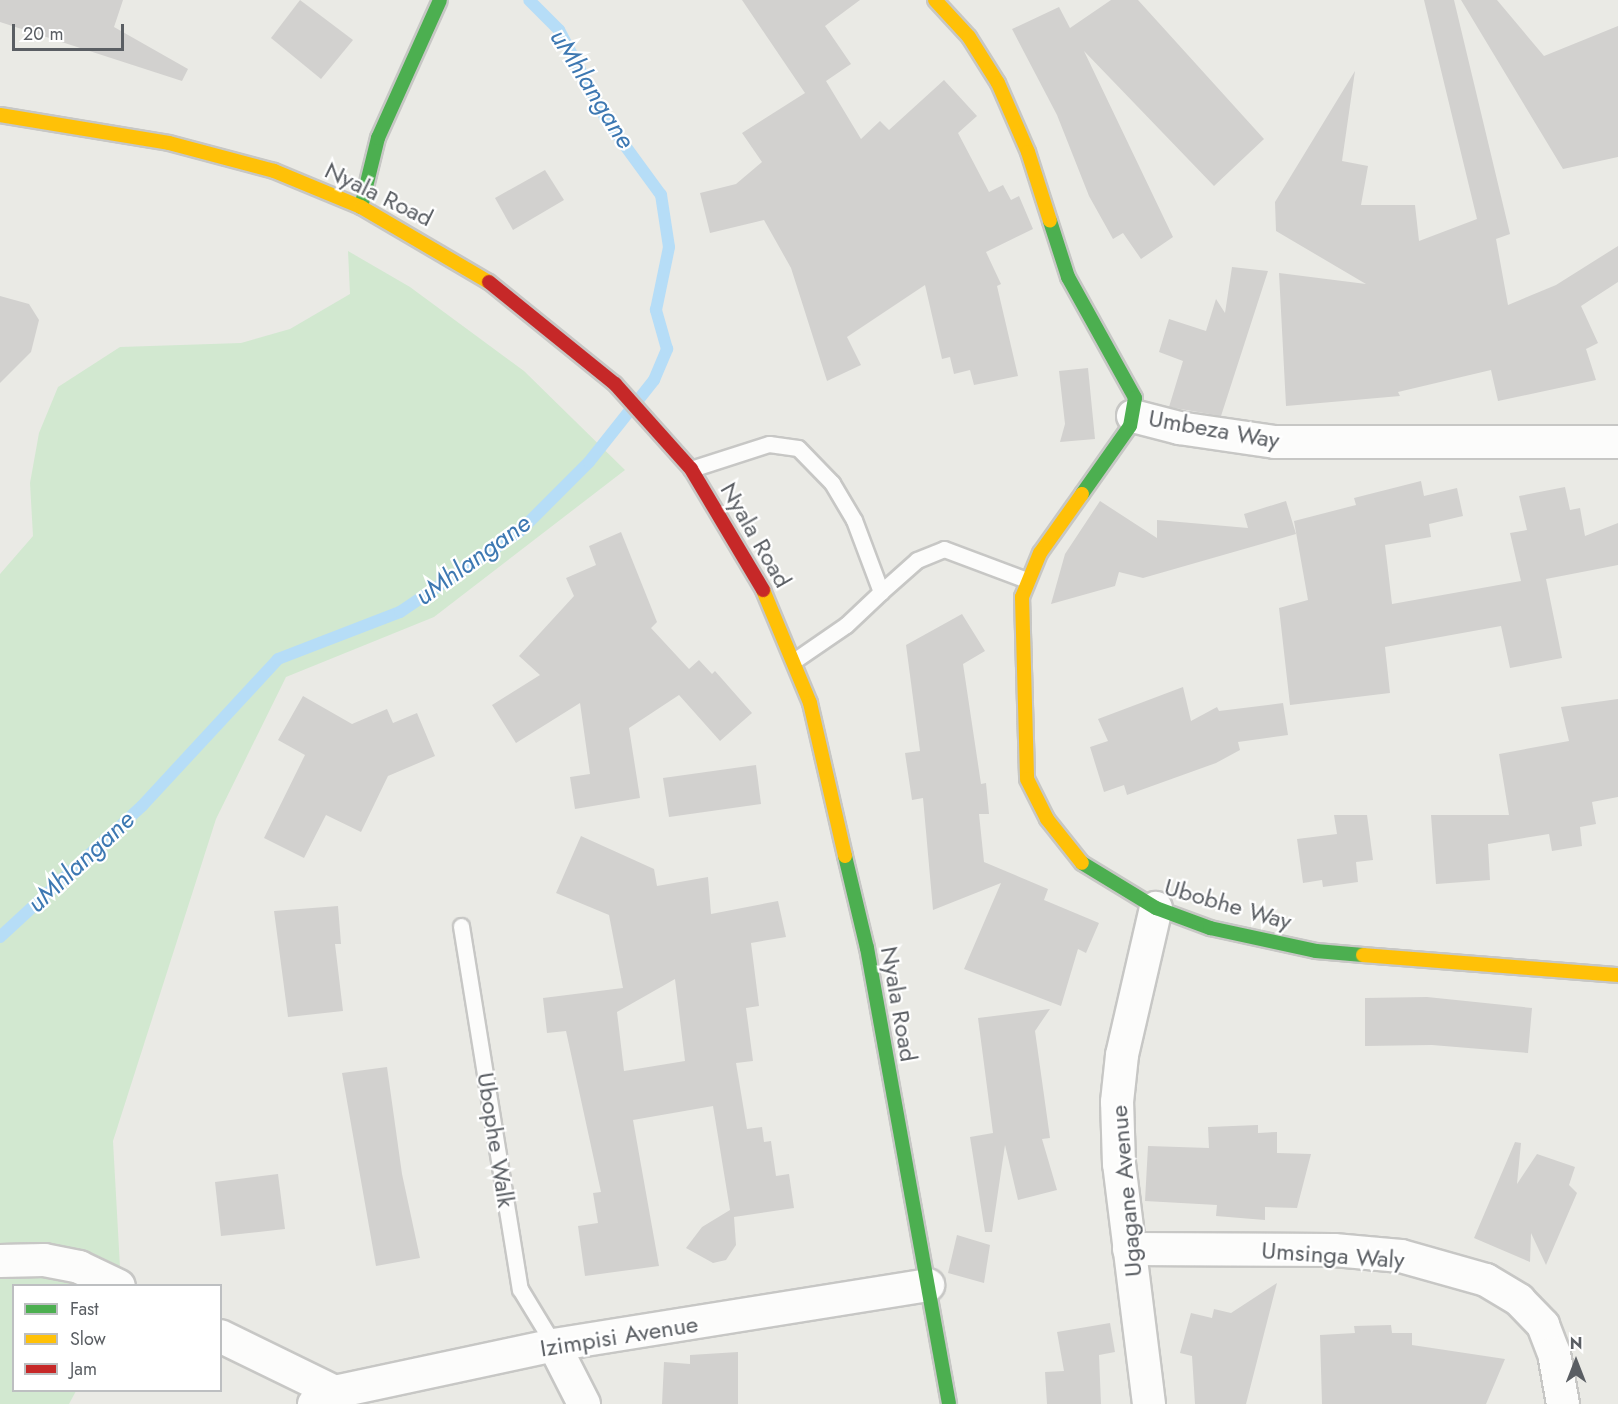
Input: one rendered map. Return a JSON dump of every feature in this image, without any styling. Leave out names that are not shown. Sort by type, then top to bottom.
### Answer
[{"type":"street","points":[[361,207],[378,138],[440,0]]},
{"type":"street","name":"Umbeza Way","points":[[935,0],[969,37],[998,83],[1028,152],[1068,277],[1130,383],[1133,416],[1179,428],[1275,442],[1618,442]]},
{"type":"street","name":"Nyala Road","points":[[0,115],[169,142],[274,171],[361,207],[443,252],[502,291],[615,384],[690,469],[758,577],[795,660],[810,703],[867,948],[949,1404]]},
{"type":"street","name":"Ubobhe Way","points":[[1133,416],[1119,443],[1040,553],[1027,580],[1020,623],[1023,748],[1036,801],[1079,861],[1156,908],[1210,928],[1316,951],[1618,975]]},
{"type":"street","name":"Ugagane Avenue","points":[[1149,1404],[1128,1249],[1117,1102],[1122,1055],[1156,908]]},
{"type":"street","name":"Umsinga Waly","points":[[1128,1249],[1334,1250],[1401,1256],[1486,1280],[1520,1300],[1543,1325],[1560,1375],[1563,1404]]},
{"type":"street","points":[[0,1261],[44,1260],[79,1267],[114,1284]]},
{"type":"street","name":"Izimpisi Avenue","points":[[325,1398],[554,1345],[928,1285]]},
{"type":"street","points":[[222,1337],[325,1398]]},
{"type":"street","points":[[554,1345],[584,1404]]},
{"type":"lane","points":[[690,469],[769,444],[798,448],[832,483],[854,520],[881,592]]},
{"type":"lane","points":[[795,660],[846,625],[925,554],[944,549],[1027,580]]},
{"type":"lane","name":"Ubophe Walk","points":[[461,926],[520,1289],[554,1345]]},
{"type":"green space","points":[[348,251],[410,287],[524,371],[625,470],[434,617],[286,677],[216,819],[113,1141],[121,1284],[12,1284],[12,1392],[75,1392],[69,1404],[0,1404],[0,574],[33,536],[30,483],[39,433],[58,387],[120,347],[241,343],[290,329],[350,294]]},
{"type":"building","points":[[0,0],[123,0],[114,27],[188,69],[182,81],[0,22]]},
{"type":"building","points":[[300,0],[353,40],[321,79],[271,38]]},
{"type":"building","points":[[742,0],[860,0],[825,26],[851,64],[826,81],[861,139],[880,121],[889,130],[944,80],[977,116],[958,133],[989,192],[1003,185],[1011,200],[1019,196],[1033,229],[986,252],[1001,284],[997,286],[1018,376],[974,385],[970,370],[954,374],[950,357],[942,359],[925,285],[847,337],[861,365],[827,381],[791,268],[764,220],[710,233],[700,193],[736,184],[762,162],[742,133],[805,93]]},
{"type":"building","points":[[1111,0],[1138,0],[1264,139],[1214,186],[1084,51],[1173,237],[1141,259],[1123,233],[1113,239],[1089,196],[1057,115],[1012,29],[1059,7],[1070,28]]},
{"type":"building","points":[[1424,0],[1454,0],[1510,234],[1496,239],[1508,305],[1556,285],[1618,246],[1618,282],[1581,306],[1598,343],[1586,349],[1596,380],[1498,401],[1491,370],[1398,392],[1400,396],[1286,406],[1279,273],[1366,284],[1276,231],[1275,202],[1355,71],[1342,161],[1368,166],[1361,205],[1415,205],[1419,241],[1477,219]]},
{"type":"building","points":[[1461,0],[1497,0],[1544,56],[1618,26],[1618,157],[1563,169]]},
{"type":"building","points":[[545,170],[564,200],[513,230],[495,198]]},
{"type":"building","points":[[1232,267],[1268,271],[1221,416],[1169,407],[1183,361],[1159,352],[1169,319],[1206,331],[1216,299],[1225,313]]},
{"type":"building","points":[[0,296],[29,304],[39,320],[31,352],[0,383]]},
{"type":"building","points":[[1088,368],[1095,439],[1060,442],[1065,424],[1059,371]]},
{"type":"building","points":[[1421,481],[1424,496],[1457,488],[1463,516],[1429,524],[1431,537],[1385,545],[1392,604],[1521,581],[1510,533],[1527,530],[1519,496],[1565,487],[1570,510],[1580,508],[1585,536],[1618,523],[1618,565],[1546,579],[1562,658],[1510,668],[1501,626],[1385,647],[1390,693],[1290,705],[1279,608],[1308,600],[1294,521],[1356,505],[1354,498]]},
{"type":"building","points":[[1100,501],[1157,538],[1157,520],[1248,528],[1244,514],[1286,501],[1296,534],[1143,578],[1119,572],[1115,586],[1051,604],[1065,554]]},
{"type":"building","points":[[621,532],[657,622],[651,628],[689,669],[699,660],[712,674],[715,671],[752,713],[720,741],[679,695],[629,728],[640,798],[575,809],[570,777],[590,774],[580,703],[516,743],[492,705],[540,675],[519,656],[574,596],[566,578],[596,565],[589,546]]},
{"type":"building","points":[[962,614],[985,651],[963,664],[981,784],[986,783],[989,814],[979,814],[984,862],[1048,889],[1044,900],[1099,923],[1086,953],[1078,949],[1061,1006],[964,969],[1001,883],[933,910],[923,798],[912,800],[905,753],[920,751],[906,645]]},
{"type":"building","points":[[1183,687],[1191,721],[1217,707],[1219,711],[1283,703],[1288,735],[1238,742],[1240,750],[1216,763],[1127,795],[1124,785],[1104,792],[1090,747],[1108,741],[1098,719]]},
{"type":"building","points":[[303,696],[352,724],[387,709],[393,723],[417,713],[435,756],[388,776],[361,832],[326,815],[304,858],[264,838],[305,755],[278,740]]},
{"type":"building","points":[[1618,699],[1618,797],[1592,802],[1596,824],[1580,827],[1582,846],[1552,851],[1549,834],[1488,844],[1490,880],[1436,884],[1431,815],[1509,815],[1499,754],[1569,741],[1561,707]]},
{"type":"building","points":[[756,765],[761,804],[669,817],[663,778]]},
{"type":"building","points":[[1334,815],[1367,815],[1373,860],[1356,862],[1358,882],[1323,887],[1322,880],[1303,883],[1297,839],[1337,834]]},
{"type":"building","points":[[581,836],[654,869],[657,886],[708,877],[711,914],[778,901],[786,937],[751,943],[759,1006],[746,1008],[753,1061],[736,1063],[747,1129],[762,1127],[764,1142],[771,1141],[776,1176],[789,1174],[794,1208],[734,1217],[736,1245],[726,1260],[713,1263],[686,1248],[702,1227],[730,1210],[713,1106],[633,1120],[659,1266],[585,1276],[578,1226],[598,1223],[593,1193],[601,1192],[566,1031],[547,1033],[543,998],[623,988],[609,915],[556,893]],"holes":[[[675,979],[685,1061],[624,1071],[617,1012]]]},
{"type":"building","points":[[338,906],[341,944],[335,944],[343,1011],[288,1017],[274,911]]},
{"type":"building","points":[[1427,997],[1532,1008],[1528,1053],[1432,1045],[1365,1046],[1365,998]]},
{"type":"building","points":[[1050,1009],[1035,1031],[1050,1138],[1042,1139],[1057,1190],[1018,1200],[1005,1145],[992,1232],[985,1232],[970,1137],[993,1133],[978,1018]]},
{"type":"building","points":[[387,1067],[402,1174],[420,1258],[376,1266],[342,1073]]},
{"type":"building","points":[[1258,1125],[1258,1133],[1277,1132],[1277,1153],[1311,1154],[1297,1208],[1265,1207],[1265,1220],[1216,1216],[1217,1205],[1145,1201],[1148,1146],[1209,1148],[1208,1127]]},
{"type":"building","points":[[1515,1142],[1521,1143],[1517,1184],[1537,1154],[1575,1167],[1569,1185],[1577,1193],[1546,1265],[1531,1233],[1530,1262],[1474,1238]]},
{"type":"building","points":[[278,1174],[285,1229],[221,1236],[215,1182]]},
{"type":"building","points":[[957,1235],[990,1245],[984,1283],[948,1273]]},
{"type":"building","points":[[1277,1283],[1246,1404],[1195,1404],[1192,1356],[1180,1353],[1191,1313],[1212,1318],[1214,1309],[1231,1313]]},
{"type":"building","points":[[1110,1323],[1115,1352],[1099,1355],[1101,1404],[1047,1404],[1045,1372],[1064,1371],[1057,1332]]},
{"type":"building","points":[[1391,1325],[1392,1333],[1412,1333],[1412,1345],[1505,1359],[1486,1404],[1322,1404],[1320,1335],[1355,1333],[1354,1326]]},
{"type":"building","points":[[738,1352],[738,1404],[662,1404],[664,1362],[690,1364],[690,1355]]},
{"type":"waterway","name":"uMhlangane","points":[[0,937],[142,806],[278,659],[400,612],[519,532],[589,462],[654,380],[667,349],[656,310],[669,247],[661,195],[607,121],[559,30],[529,0]]},
{"type":"traffic: fast","points":[[361,207],[378,138],[440,0]]},
{"type":"traffic: fast","points":[[1050,221],[1068,277],[1135,398],[1130,426],[1082,494]]},
{"type":"traffic: fast","points":[[845,856],[867,948],[949,1404]]},
{"type":"traffic: fast","points":[[1082,863],[1156,908],[1210,928],[1316,951],[1363,955]]},
{"type":"traffic: slow","points":[[935,0],[969,37],[998,83],[1028,152],[1050,221]]},
{"type":"traffic: slow","points":[[0,115],[169,143],[274,171],[361,207],[489,282]]},
{"type":"traffic: slow","points":[[1082,494],[1040,553],[1022,597],[1027,779],[1047,819],[1082,863]]},
{"type":"traffic: slow","points":[[763,590],[810,703],[845,856]]},
{"type":"traffic: slow","points":[[1363,955],[1618,975]]},
{"type":"traffic: jam","points":[[489,282],[615,384],[691,469],[763,590]]}]
